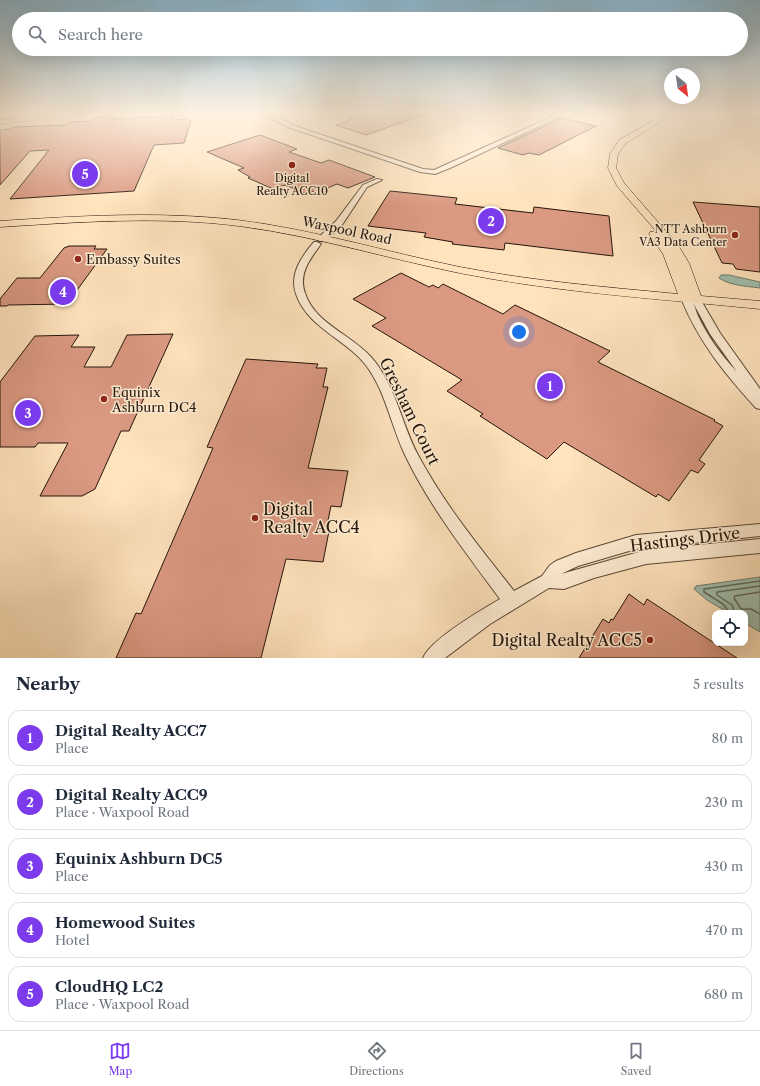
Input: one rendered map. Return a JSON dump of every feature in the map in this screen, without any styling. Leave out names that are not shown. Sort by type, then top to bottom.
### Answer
[{"type":"main road","points":[[611,145],[603,159],[605,172],[611,184],[662,244],[690,295]]},
{"type":"main road","points":[[620,145],[614,154],[612,168],[620,184],[673,245],[679,255],[690,295]]},
{"type":"main road","name":"Waxpool Road","points":[[0,218],[100,212],[181,212],[245,218],[322,239]]},
{"type":"main road","name":"Waxpool Road","points":[[0,224],[105,218],[182,218],[242,224],[512,272],[690,295]]},
{"type":"main road","points":[[690,295],[760,299]]},
{"type":"main road","points":[[690,295],[760,305]]},
{"type":"street","points":[[345,145],[422,171],[432,172],[443,169],[496,145]]},
{"type":"street","name":"Gresham Court","points":[[379,180],[365,186],[339,223],[305,258],[300,268],[298,279],[299,291],[303,301],[318,320],[354,346],[373,367],[384,386],[411,454],[432,490],[448,516],[511,601]]},
{"type":"street","points":[[690,295],[715,334],[760,396]]},
{"type":"street","points":[[690,295],[694,320],[710,348],[728,371],[760,405]]},
{"type":"street","name":"Hastings Drive","points":[[432,658],[472,626],[511,601],[548,581],[555,570],[561,566],[576,560],[636,542],[760,530]]},
{"type":"street","name":"Hastings Drive","points":[[548,581],[564,582],[594,571],[646,557],[760,546]]},
{"type":"water","points":[[721,275],[729,275],[760,282],[760,288],[728,283],[719,278]]},
{"type":"water","points":[[760,577],[760,632],[748,625],[748,610],[724,610],[707,600],[694,589],[696,586]]},
{"type":"building","points":[[0,145],[158,145],[154,145],[134,191],[10,199],[49,150],[30,151],[0,185]]},
{"type":"building","name":"Digital Realty ACC10","points":[[230,145],[286,145],[297,149],[289,152],[321,163],[329,160],[375,177],[348,188],[337,184],[316,193],[313,191],[307,194],[285,185],[273,189],[248,178],[250,177],[238,170],[244,168],[207,152]]},
{"type":"building","points":[[505,145],[559,145],[539,155],[529,153],[523,155],[498,148]]},
{"type":"building","points":[[390,191],[457,198],[455,204],[533,213],[534,207],[609,216],[613,256],[505,243],[504,250],[452,244],[453,242],[424,237],[426,233],[368,226]]},
{"type":"building","name":"NTT Ashburn VA3 Data Center","points":[[693,202],[760,207],[760,272],[736,269],[733,264],[722,263]]},
{"type":"building","points":[[69,246],[96,246],[94,249],[107,249],[67,304],[0,306],[0,299],[17,278],[40,278],[64,248]]},
{"type":"building","points":[[401,273],[429,287],[433,285],[438,288],[443,284],[503,314],[515,305],[610,351],[598,362],[715,420],[714,421],[723,426],[699,460],[705,464],[698,473],[691,470],[669,501],[658,494],[656,497],[564,442],[547,459],[480,416],[483,414],[447,391],[462,380],[372,326],[386,318],[353,299]]},
{"type":"building","name":"Equinix Ashburn DC4","points":[[173,334],[129,431],[121,431],[95,489],[82,496],[40,496],[68,443],[38,443],[35,447],[0,447],[0,382],[35,336],[79,335],[71,347],[95,347],[84,367],[111,367],[127,335]]},
{"type":"building","name":"Digital Realty ACC4","points":[[246,359],[318,364],[316,368],[327,368],[323,387],[328,387],[308,468],[348,471],[341,507],[331,506],[326,530],[329,531],[323,562],[286,559],[261,658],[116,658],[136,613],[141,614],[213,448],[207,447]]},
{"type":"building","name":"Digital Realty ACC5","points":[[629,594],[644,605],[647,599],[712,642],[712,646],[719,646],[737,658],[579,658],[603,619],[609,623],[611,619],[613,620]]},
{"type":"place","name":"Digital Realty ACC10","points":[[292,165]]},
{"type":"place","name":"CloudHQ LC2","points":[[85,174]]},
{"type":"place","name":"Digital Realty ACC9","points":[[491,221]]},
{"type":"place","name":"NTT Ashburn VA3 Data Center","points":[[735,235]]},
{"type":"place","name":"Embassy Suites","points":[[78,259]]},
{"type":"place","name":"Homewood Suites","points":[[63,292]]},
{"type":"place","name":"Digital Realty ACC7","points":[[550,386]]},
{"type":"place","name":"Equinix Ashburn DC4","points":[[104,399]]},
{"type":"place","name":"Equinix Ashburn DC5","points":[[28,413]]},
{"type":"place","name":"Digital Realty ACC4","points":[[255,518]]},
{"type":"place","name":"Digital Realty ACC5","points":[[650,640]]}]
